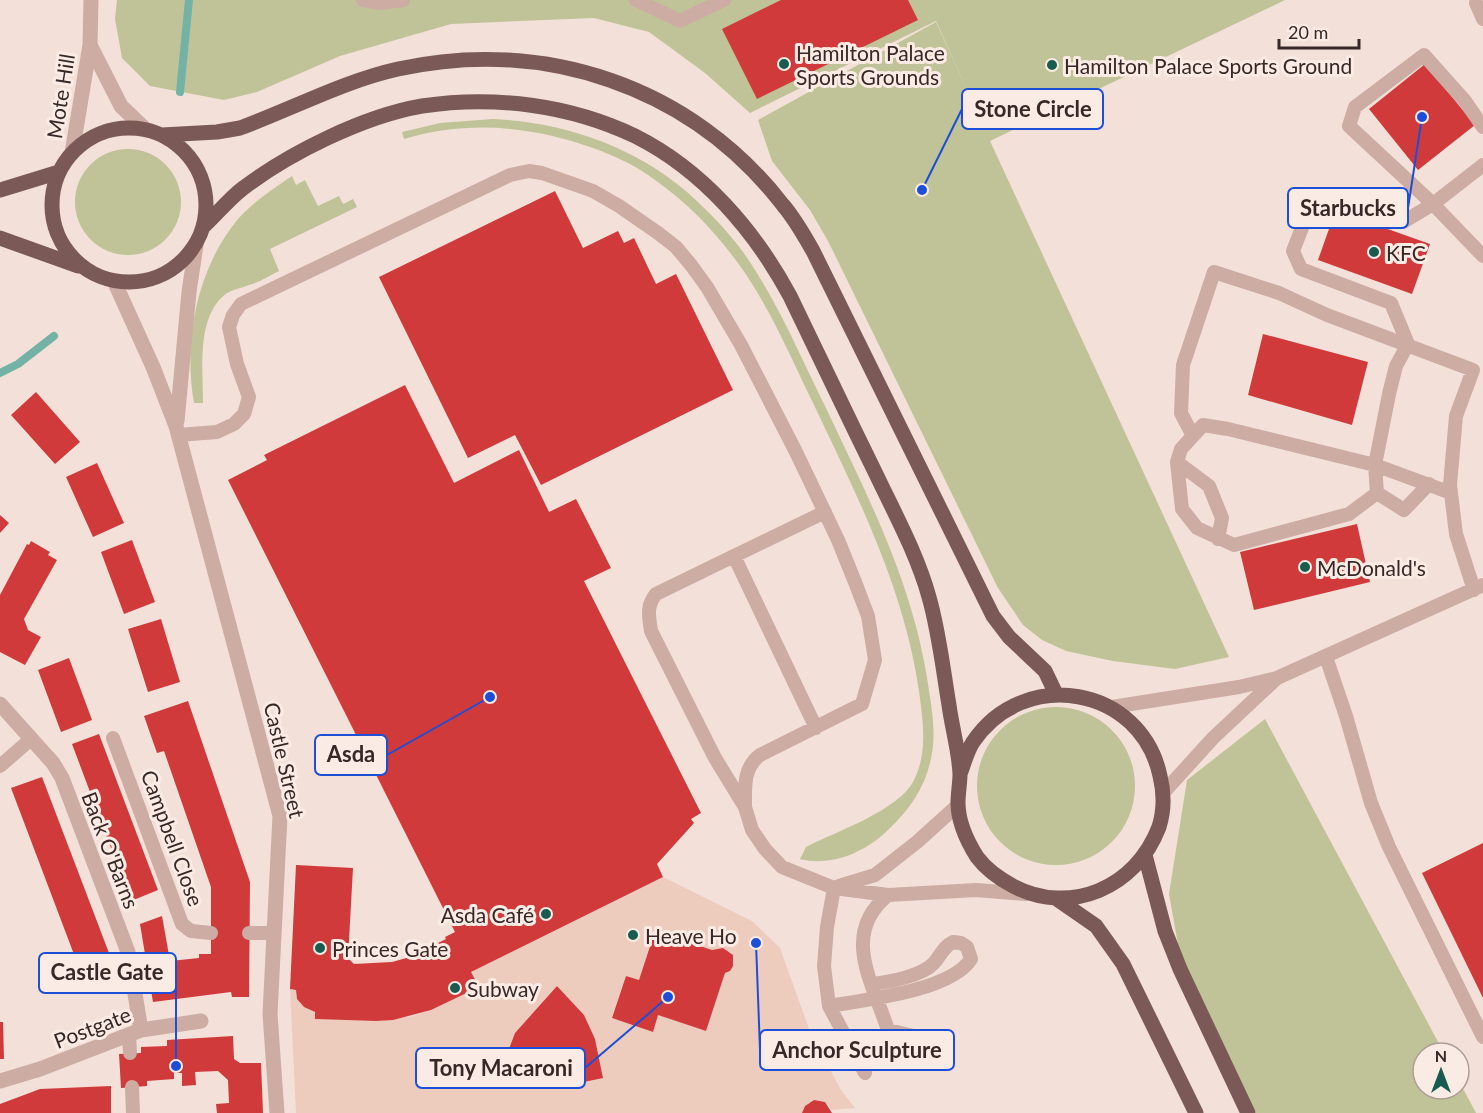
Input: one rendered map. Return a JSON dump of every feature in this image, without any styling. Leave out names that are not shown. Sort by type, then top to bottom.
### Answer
[{"type":"main road","points":[[162,135],[218,132],[240,128],[381,74],[430,63],[474,60],[540,62],[569,68],[634,90],[687,116],[715,136],[738,157],[782,203],[794,220],[813,251],[993,616],[1009,637],[1045,671],[1056,694]]},
{"type":"main road","points":[[203,227],[241,190],[303,151],[363,124],[422,106],[490,102],[549,108],[603,122],[637,137],[665,154],[716,196],[755,239],[774,266],[909,543],[930,597],[938,633],[960,774],[958,805],[964,834],[980,860],[1001,880],[1028,894],[1057,899],[1091,894],[1122,879],[1145,855],[1160,825],[1164,792],[1156,759],[1139,729],[1112,707],[1085,697],[1056,694],[1023,701],[994,717],[972,743],[960,774]]},
{"type":"main road","points":[[0,238],[83,268],[98,277],[114,281],[133,283],[169,272],[184,260],[196,245],[207,210],[200,174],[178,145],[162,135],[145,129],[125,128],[105,131],[87,140],[72,153],[58,172],[52,198],[54,225],[60,241],[70,256],[83,268]]},
{"type":"main road","points":[[0,190],[58,172]]},
{"type":"main road","points":[[1145,855],[1164,931],[1248,1113]]},
{"type":"main road","points":[[1057,899],[1096,926],[1124,964],[1196,1113]]},
{"type":"street","name":"Mote Hill","points":[[72,153],[90,45],[91,0]]},
{"type":"street","name":"Mote Hill","points":[[90,45],[121,106],[145,129]]},
{"type":"street","name":"Castle Street","points":[[177,430],[187,314],[196,245]]},
{"type":"street","name":"Castle Street","points":[[114,281],[153,367],[177,430],[280,816],[270,1014],[278,1113]]},
{"type":"street","name":"Back O'Barns","points":[[0,704],[56,768],[62,778],[125,943],[132,968],[135,1033]]},
{"type":"street","name":"Postgate","points":[[0,1081],[40,1069],[135,1033],[201,1021]]},
{"type":"lane","points":[[363,0],[379,3],[403,0]]},
{"type":"lane","points":[[636,0],[680,21],[724,0]]},
{"type":"lane","points":[[1476,3],[1483,19]]},
{"type":"lane","points":[[1483,128],[1466,101],[1424,55],[1355,107],[1349,126],[1433,204],[1483,256]]},
{"type":"lane","points":[[1385,220],[1403,222],[1433,204],[1483,165]]},
{"type":"lane","points":[[177,430],[218,432],[234,424],[244,414],[249,397],[237,364],[229,327],[233,315],[241,304],[510,175],[529,171],[569,182],[593,191],[619,206],[676,248],[692,265],[707,287],[741,345],[825,512],[868,616],[875,660],[862,704],[752,761],[747,773],[745,807]]},
{"type":"lane","points":[[1363,214],[1324,199],[1312,202],[1293,251],[1300,269],[1391,303],[1407,344],[1396,366],[1375,465],[1377,493]]},
{"type":"lane","points":[[1112,707],[1239,687],[1277,678],[1478,588],[1456,534],[1451,493],[1455,416],[1473,370],[1327,315],[1279,293],[1214,272],[1183,365],[1181,413],[1193,436]]},
{"type":"lane","points":[[1377,493],[1349,514],[1234,545],[1197,528],[1182,509],[1177,462],[1181,449],[1203,425],[1375,465],[1451,493]]},
{"type":"lane","points":[[1177,462],[1209,486],[1222,518],[1218,539]]},
{"type":"lane","points":[[1377,493],[1404,510],[1429,484]]},
{"type":"lane","points":[[825,512],[656,594],[650,601],[648,610],[651,631],[715,758],[745,807],[752,830],[765,849],[782,867],[834,888],[888,895],[976,890],[1028,894]]},
{"type":"lane","points":[[734,555],[816,728]]},
{"type":"lane","points":[[1326,657],[1371,803],[1389,847],[1483,1037]]},
{"type":"lane","points":[[1164,792],[1212,738],[1277,678]]},
{"type":"lane","name":"Campbell Close","points":[[113,738],[182,924],[191,931],[211,933]]},
{"type":"lane","points":[[0,766],[31,739]]},
{"type":"lane","points":[[834,888],[875,875],[917,842],[958,805]]},
{"type":"lane","points":[[834,888],[826,927],[824,966],[828,1006],[865,1073]]},
{"type":"lane","points":[[888,895],[871,912],[862,936],[863,956],[872,984],[888,1030],[939,1042]]},
{"type":"lane","points":[[249,933],[274,933]]},
{"type":"lane","points":[[828,1006],[903,993],[929,985],[961,971],[971,959],[970,953],[961,943],[953,942],[943,949],[927,969],[891,982],[872,984]]},
{"type":"lane","points":[[130,1053],[135,1033]]},
{"type":"lane","points":[[132,1087],[133,1113]]},
{"type":"green space","points":[[117,0],[1285,0],[990,141],[1229,657],[1175,669],[1113,661],[1066,651],[1042,640],[1023,625],[998,588],[828,241],[810,210],[772,161],[758,120],[936,22],[974,105],[936,21],[750,113],[705,73],[649,32],[594,18],[451,24],[340,56],[257,92],[224,100],[150,86],[122,58],[115,19]]},
{"type":"green space","points":[[493,119],[545,125],[596,139],[621,149],[666,176],[702,206],[737,244],[755,270],[787,328],[887,541],[912,611],[928,684],[933,746],[924,781],[906,811],[880,837],[859,851],[824,861],[800,859],[806,847],[866,819],[907,791],[918,769],[923,747],[919,691],[912,653],[891,580],[863,509],[783,340],[747,276],[717,236],[669,190],[633,166],[601,151],[523,130],[452,129],[404,139],[402,132],[440,123]]},
{"type":"green space","points":[[128,149],[148,153],[166,164],[177,182],[181,202],[177,222],[166,240],[148,251],[128,255],[108,251],[90,240],[79,222],[75,202],[79,182],[90,164],[108,153]]},
{"type":"green space","points":[[292,176],[296,185],[305,180],[318,206],[339,196],[343,204],[353,199],[357,207],[270,249],[279,271],[227,293],[217,303],[210,315],[203,344],[203,403],[194,403],[190,355],[192,330],[196,306],[212,260],[238,219]]},
{"type":"green space","points":[[1056,707],[1071,708],[1086,713],[1100,720],[1112,730],[1122,742],[1129,756],[1134,771],[1134,801],[1129,816],[1122,830],[1112,842],[1100,852],[1086,859],[1071,864],[1056,865],[1041,864],[1026,859],[1012,852],[1000,842],[990,830],[983,816],[978,801],[977,786],[978,771],[983,756],[990,742],[1000,730],[1012,720],[1026,713],[1041,708]]},
{"type":"green space","points":[[1265,719],[1438,1041],[1411,1041],[1411,1101],[1470,1101],[1476,1113],[1256,1113],[1179,950],[1169,894],[1187,780]]},
{"type":"shaded area","points":[[663,877],[752,921],[780,948],[811,1034],[841,1090],[855,1108],[832,1110],[825,1102],[814,1100],[805,1106],[803,1113],[296,1113],[290,989],[296,990],[297,999],[304,1007],[315,1012],[315,1019],[376,1021],[413,1016],[431,1010],[478,987],[471,972]],"holes":[[[655,932],[712,950],[723,948],[733,955],[734,963],[730,971],[725,973],[706,1031],[658,1015],[652,1032],[612,1018],[626,976],[639,980]],[[557,986],[584,1015],[595,1039],[603,1077],[574,1084],[526,1077],[513,1069],[507,1054],[515,1033]]]},
{"type":"building","name":"Hamilton Palace Sports Grounds","points":[[781,0],[908,0],[918,20],[757,99],[722,29]]},
{"type":"building","points":[[1425,64],[1475,125],[1418,170],[1369,109]]},
{"type":"building","points":[[555,191],[583,248],[618,231],[624,243],[634,238],[656,284],[676,274],[733,390],[541,485],[515,435],[468,458],[379,277]]},
{"type":"building","name":"KFC","points":[[1367,202],[1389,210],[1382,227],[1430,244],[1412,294],[1318,260],[1335,212],[1360,221]]},
{"type":"building","points":[[1263,334],[1368,362],[1352,425],[1248,395]]},
{"type":"building","points":[[405,385],[454,483],[519,450],[549,512],[576,499],[611,568],[584,581],[701,813],[691,819],[694,823],[657,864],[663,877],[471,972],[479,987],[431,1010],[393,1020],[315,1019],[315,1012],[304,1007],[297,999],[296,990],[290,989],[296,865],[353,868],[348,958],[354,964],[392,962],[410,957],[455,932],[228,480],[267,460],[264,455]]},
{"type":"building","points":[[36,392],[80,442],[55,464],[11,415]]},
{"type":"building","points":[[97,463],[124,523],[93,537],[66,477]]},
{"type":"building","points":[[0,515],[9,523],[0,533]]},
{"type":"building","name":"McDonald's","points":[[1357,524],[1370,582],[1254,610],[1240,552]]},
{"type":"building","points":[[132,540],[155,602],[124,614],[101,552]]},
{"type":"building","points":[[31,541],[50,552],[48,555],[57,560],[24,619],[28,630],[41,637],[25,665],[0,652],[0,595],[27,544],[29,545]]},
{"type":"building","points":[[161,619],[180,682],[148,692],[128,629]]},
{"type":"building","points":[[69,658],[92,720],[61,732],[38,670]]},
{"type":"building","points":[[188,701],[250,882],[249,997],[232,997],[231,992],[153,1002],[140,924],[162,916],[170,961],[199,958],[199,954],[211,954],[211,887],[164,751],[157,753],[144,716]]},
{"type":"building","points":[[99,734],[158,890],[131,901],[72,744]]},
{"type":"building","points":[[42,777],[109,953],[78,965],[11,788]]},
{"type":"building","points":[[1483,843],[1483,998],[1422,873]]},
{"type":"building","points":[[655,931],[712,950],[723,948],[733,955],[733,966],[725,973],[706,1031],[658,1015],[653,1032],[612,1018],[626,976],[639,980]]},
{"type":"building","points":[[557,986],[584,1015],[595,1039],[603,1078],[574,1084],[526,1077],[513,1069],[507,1054],[515,1033]]},
{"type":"building","points":[[0,1022],[3,1022],[4,1059],[0,1059]]},
{"type":"building","points":[[233,1036],[234,1059],[240,1063],[261,1063],[263,1113],[217,1113],[216,1104],[229,1103],[228,1080],[218,1071],[195,1072],[196,1085],[182,1086],[182,1073],[174,1073],[174,1079],[147,1081],[147,1086],[121,1088],[119,1054],[141,1053],[141,1047],[167,1046],[167,1040]]},
{"type":"building","points":[[111,1086],[111,1113],[0,1113],[0,1104],[40,1089]]},
{"type":"building","points":[[814,1100],[825,1102],[832,1113],[802,1113],[805,1106]]},
{"type":"waterway","points":[[180,92],[189,0]]},
{"type":"waterway","points":[[0,373],[18,364],[54,336]]},
{"type":"place","name":"Hamilton Palace Sports Grounds","points":[[784,64]]},
{"type":"place","name":"Hamilton Palace Sports Ground","points":[[1052,65]]},
{"type":"place","name":"Starbucks","points":[[1422,117]]},
{"type":"place","name":"Stone Circle","points":[[922,190]]},
{"type":"place","name":"KFC","points":[[1374,252]]},
{"type":"place","name":"McDonald's","points":[[1305,567]]},
{"type":"place","name":"Asda","points":[[490,697]]},
{"type":"place","name":"Asda Café","points":[[546,914]]},
{"type":"place","name":"Heave Ho","points":[[633,935]]},
{"type":"place","name":"Anchor Sculpture","points":[[756,943]]},
{"type":"place","name":"Princes Gate","points":[[320,948]]},
{"type":"place","name":"Subway","points":[[455,988]]},
{"type":"place","name":"Tony Macaroni","points":[[668,997]]},
{"type":"place","name":"Castle Gate","points":[[176,1066]]}]
